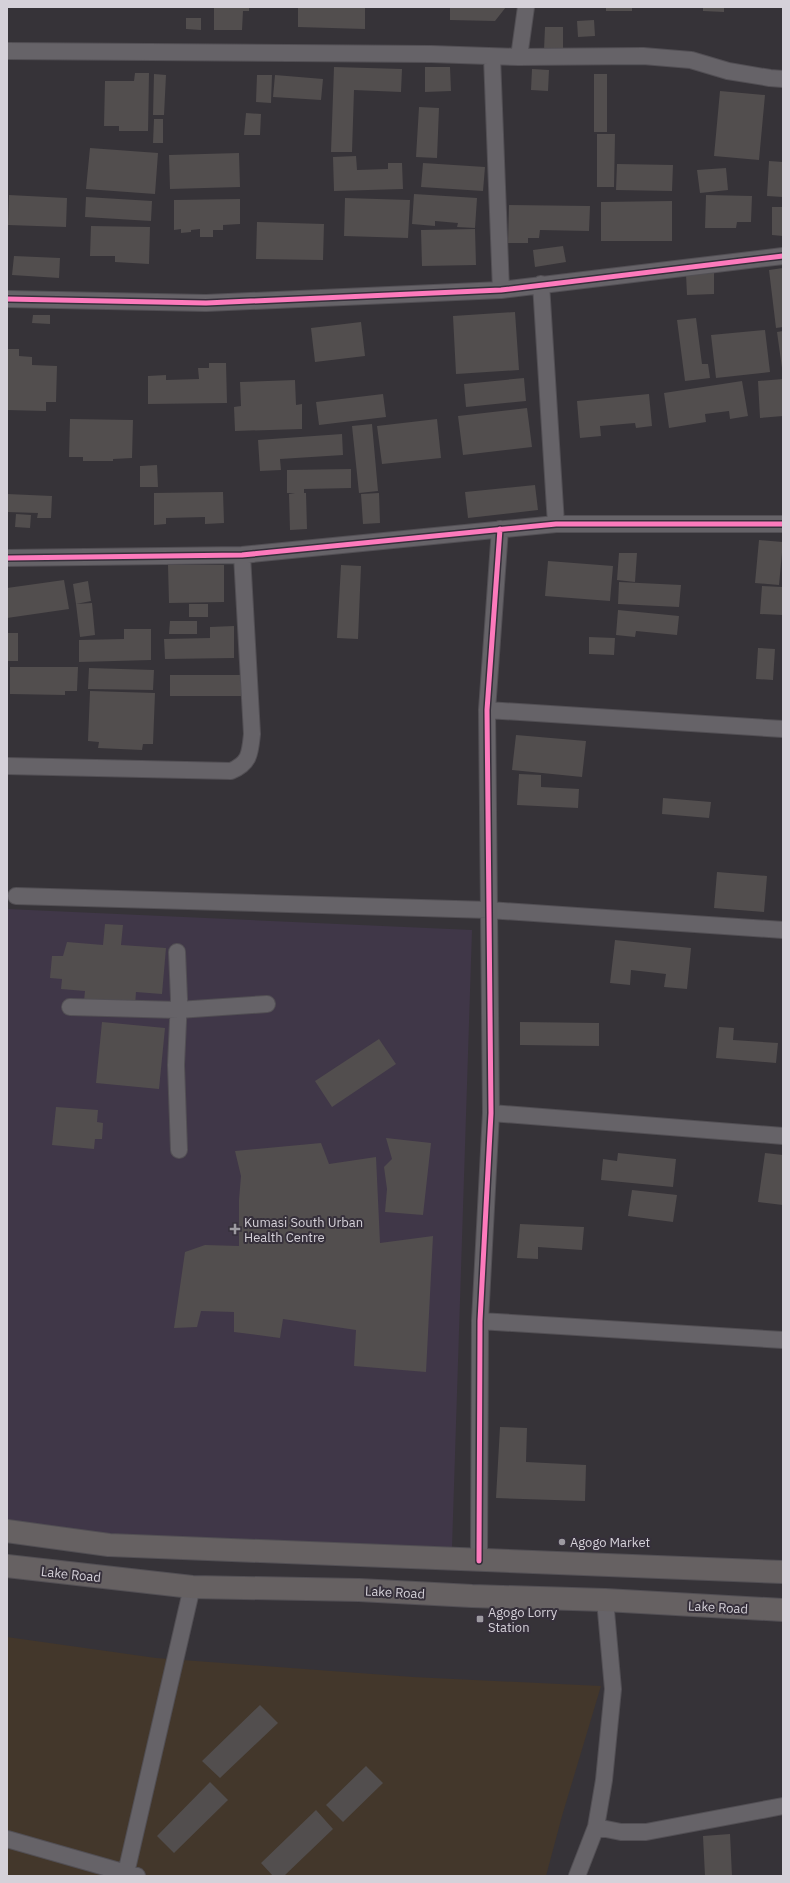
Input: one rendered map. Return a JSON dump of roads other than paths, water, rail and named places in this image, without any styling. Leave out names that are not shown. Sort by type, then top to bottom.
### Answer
[{"type":"main road","points":[[7,1530],[109,1545],[783,1572]]},
{"type":"main road","name":"Lake Road","points":[[7,1566],[192,1587],[359,1590],[472,1596],[605,1600],[783,1610]]},
{"type":"street","points":[[519,57],[526,7]]},
{"type":"street","points":[[7,51],[423,54],[492,57],[643,56],[691,60],[728,71],[783,79]]},
{"type":"street","points":[[492,57],[501,290]]},
{"type":"street","points":[[7,299],[206,303],[501,290],[783,256]]},
{"type":"street","points":[[541,284],[556,524]]},
{"type":"street","points":[[7,558],[242,555],[556,524],[783,524]]},
{"type":"street","points":[[479,1561],[480,1321],[491,1113],[487,710],[500,529]]},
{"type":"street","points":[[7,766],[231,771],[240,767],[250,753],[252,734],[242,555]]},
{"type":"street","points":[[487,710],[783,729]]},
{"type":"street","points":[[16,896],[489,910],[783,930]]},
{"type":"street","points":[[178,952],[176,1064],[179,1150]]},
{"type":"street","points":[[70,1007],[178,1010],[267,1004]]},
{"type":"street","points":[[491,1113],[783,1136]]},
{"type":"street","points":[[480,1321],[783,1340]]},
{"type":"street","points":[[7,1839],[129,1875],[192,1587]]},
{"type":"street","points":[[577,1876],[596,1827],[604,1780],[613,1689],[605,1600]]},
{"type":"street","points":[[596,1827],[621,1832],[646,1832],[783,1806]]},
{"type":"place","name":"Kumasi South Urban Health Centre","points":[[235,1229]]},
{"type":"place","name":"Agogo Market","points":[[562,1542]]},
{"type":"place","name":"Agogo Lorry Station","points":[[480,1619]]}]
